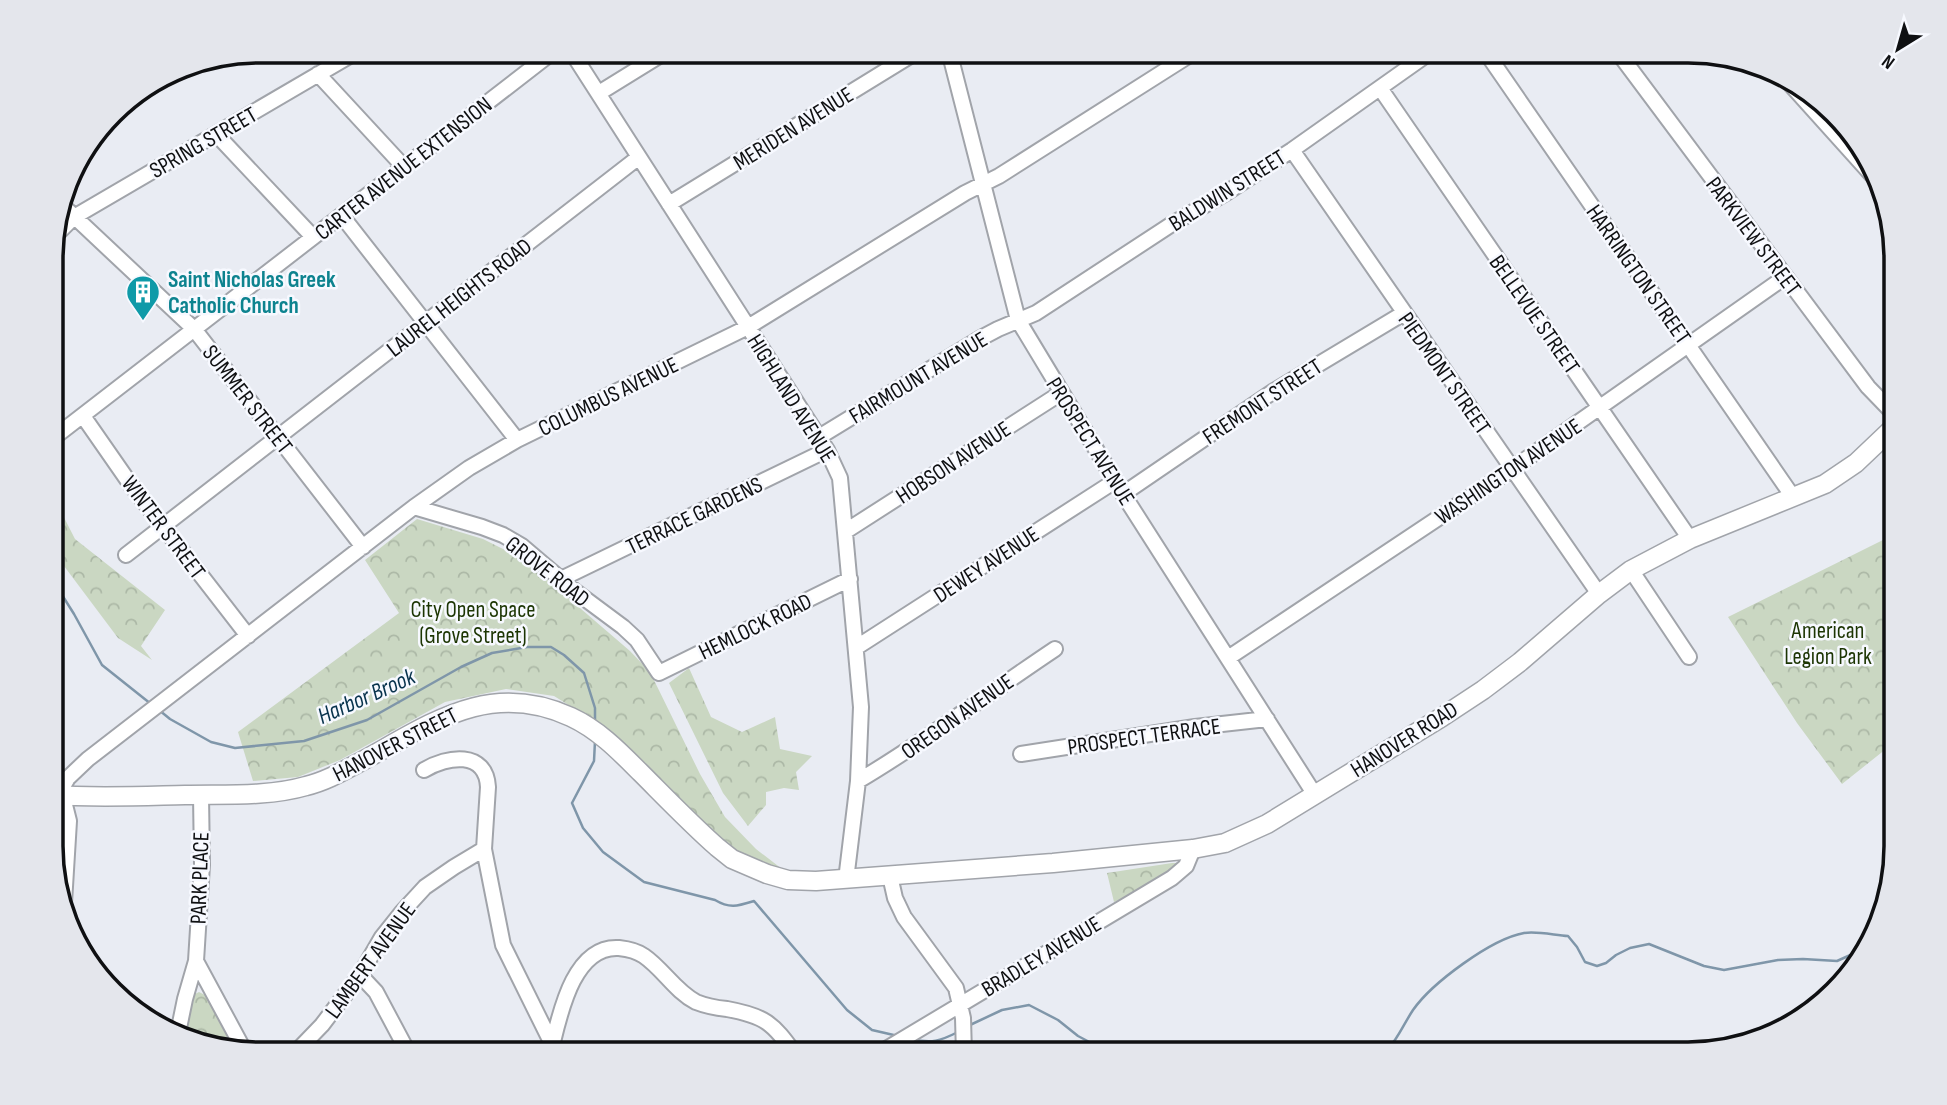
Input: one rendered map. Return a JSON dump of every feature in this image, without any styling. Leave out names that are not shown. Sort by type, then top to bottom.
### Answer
[{"type":"main road","name":"HANOVER ROAD","points":[[846,880],[1193,849],[1225,843],[1252,832],[1483,690],[1631,570],[1690,539],[1811,491],[1842,474],[1884,437]]},
{"type":"main road","name":"HANOVER STREET","points":[[63,798],[201,795],[282,791],[306,787],[339,774],[447,716],[481,705],[516,703],[535,705],[573,718],[596,732],[701,833],[732,859],[750,868],[788,880],[846,880]]},
{"type":"street","name":"SPRING STREET","points":[[67,224],[74,217],[337,63]]},
{"type":"street","name":"CARTER AVENUE EXTENSION","points":[[63,431],[538,63]]},
{"type":"street","name":"HIGHLAND AVENUE","points":[[579,63],[819,437],[840,478],[857,647],[861,719],[858,781],[846,880]]},
{"type":"street","points":[[599,93],[648,63]]},
{"type":"street","name":"MERIDEN AVENUE","points":[[669,204],[898,63]]},
{"type":"street","name":"PROSPECT AVENUE","points":[[952,63],[1018,320],[1119,487],[1315,795]]},
{"type":"street","name":"COLUMBUS AVENUE","points":[[63,785],[74,771],[145,715],[470,468],[517,440],[748,327],[965,193],[999,176],[1177,63]]},
{"type":"street","name":"BALDWIN STREET","points":[[1018,320],[1044,308],[1181,218],[1226,193],[1415,63]]},
{"type":"street","name":"HARRINGTON STREET","points":[[1493,63],[1793,497]]},
{"type":"street","name":"PARKVIEW STREET","points":[[1626,63],[1868,387],[1884,404]]},
{"type":"street","points":[[318,74],[404,167]]},
{"type":"street","name":"BELLEVUE STREET","points":[[1380,88],[1690,539]]},
{"type":"street","points":[[1808,104],[1854,155]]},
{"type":"street","points":[[217,135],[313,237]]},
{"type":"street","name":"PIEDMONT STREET","points":[[1292,150],[1599,594]]},
{"type":"street","name":"LAUREL HEIGHTS ROAD","points":[[126,555],[639,157]]},
{"type":"street","name":"SUMMER STREET","points":[[69,212],[194,329],[363,547]]},
{"type":"street","points":[[342,216],[517,440]]},
{"type":"street","name":"WASHINGTON AVENUE","points":[[1228,658],[1512,470],[1785,277]]},
{"type":"street","name":"FREMONT STREET","points":[[1119,487],[1404,313]]},
{"type":"street","name":"FAIRMOUNT AVENUE","points":[[819,437],[981,338],[1018,320]]},
{"type":"street","name":"HOBSON AVENUE","points":[[846,531],[1061,393]]},
{"type":"street","name":"WINTER STREET","points":[[83,416],[131,485],[248,636]]},
{"type":"street","name":"TERRACE GARDENS","points":[[561,579],[827,450]]},
{"type":"street","name":"DEWEY AVENUE","points":[[857,647],[1119,487]]},
{"type":"street","name":"GROVE ROAD","points":[[414,508],[503,535],[523,546],[637,640],[659,673]]},
{"type":"street","points":[[1631,570],[1689,657]]},
{"type":"street","name":"HEMLOCK ROAD","points":[[659,673],[850,579]]},
{"type":"street","name":"OREGON AVENUE","points":[[858,781],[915,746],[1055,649]]},
{"type":"street","name":"PROSPECT TERRACE","points":[[1021,754],[1195,727],[1267,719]]},
{"type":"street","points":[[424,769],[440,761],[459,760],[474,761],[484,769],[488,778],[485,849],[503,945],[550,1042]]},
{"type":"street","name":"PARK PLACE","points":[[180,1025],[196,961],[202,865],[201,795]]},
{"type":"street","points":[[63,804],[69,821],[66,875]]},
{"type":"street","name":"LAMBERT AVENUE","points":[[306,1042],[360,975],[382,937],[425,887],[485,849]]},
{"type":"street","name":"BRADLEY AVENUE","points":[[898,1042],[942,1015],[962,1011],[1172,878],[1186,866],[1193,849]]},
{"type":"street","points":[[890,876],[895,898],[904,918],[953,983],[962,1011],[963,1042]]},
{"type":"street","points":[[556,1042],[566,998],[575,978],[590,957],[610,948],[637,952],[645,957],[698,1003],[760,1017],[779,1031],[787,1042]]},
{"type":"street","points":[[196,961],[239,1040]]},
{"type":"street","points":[[360,975],[376,992],[403,1042]]},
{"type":"green space","points":[[63,516],[75,539],[165,610],[141,646],[152,660],[118,638],[63,565]]},
{"type":"green space","name":"City Open Space (Grove Street)","points":[[417,519],[483,539],[511,553],[545,578],[630,651],[650,672],[700,774],[725,817],[756,849],[782,869],[782,875],[720,845],[604,727],[554,696],[506,689],[445,702],[340,760],[298,777],[253,781],[238,732],[399,613],[365,560]]},
{"type":"green space","name":"American Legion Park","points":[[1884,539],[1884,751],[1842,784],[1797,723],[1728,617]]},
{"type":"green space","points":[[689,668],[711,717],[742,732],[775,717],[780,749],[812,756],[796,772],[799,790],[784,788],[766,792],[766,805],[748,826],[723,793],[669,683]]},
{"type":"green space","points":[[1180,863],[1151,885],[1114,902],[1107,873]]},
{"type":"green space","points":[[199,992],[205,995],[229,1039],[186,1028],[193,995]]},
{"type":"waterway","name":"Harbor Brook","points":[[63,596],[102,665],[151,704]]},
{"type":"waterway","name":"Harbor Brook","points":[[159,710],[211,742],[235,748],[304,741],[367,720],[461,667],[492,653],[527,647],[551,647],[584,673],[595,708],[595,724]]},
{"type":"waterway","name":"Harbor Brook","points":[[595,741],[594,761],[572,803],[583,828],[603,852],[644,882],[730,906],[754,901],[847,1010],[872,1030],[898,1036]]},
{"type":"waterway","name":"Harbor Brook","points":[[1393,1042],[1413,1010],[1448,975],[1495,944],[1524,933],[1568,936],[1585,962],[1597,966],[1630,948],[1649,944],[1704,966],[1724,970],[1778,960],[1837,961],[1851,955]]},
{"type":"waterway","name":"Harbor Brook","points":[[970,1025],[1002,1010],[1029,1005],[1058,1020],[1089,1042]]},
{"type":"waterway","name":"Harbor Brook","points":[[911,1039],[936,1041],[958,1032]]},
{"type":"place","name":"Saint Nicholas Greek Catholic Church","points":[[143,322]]}]
